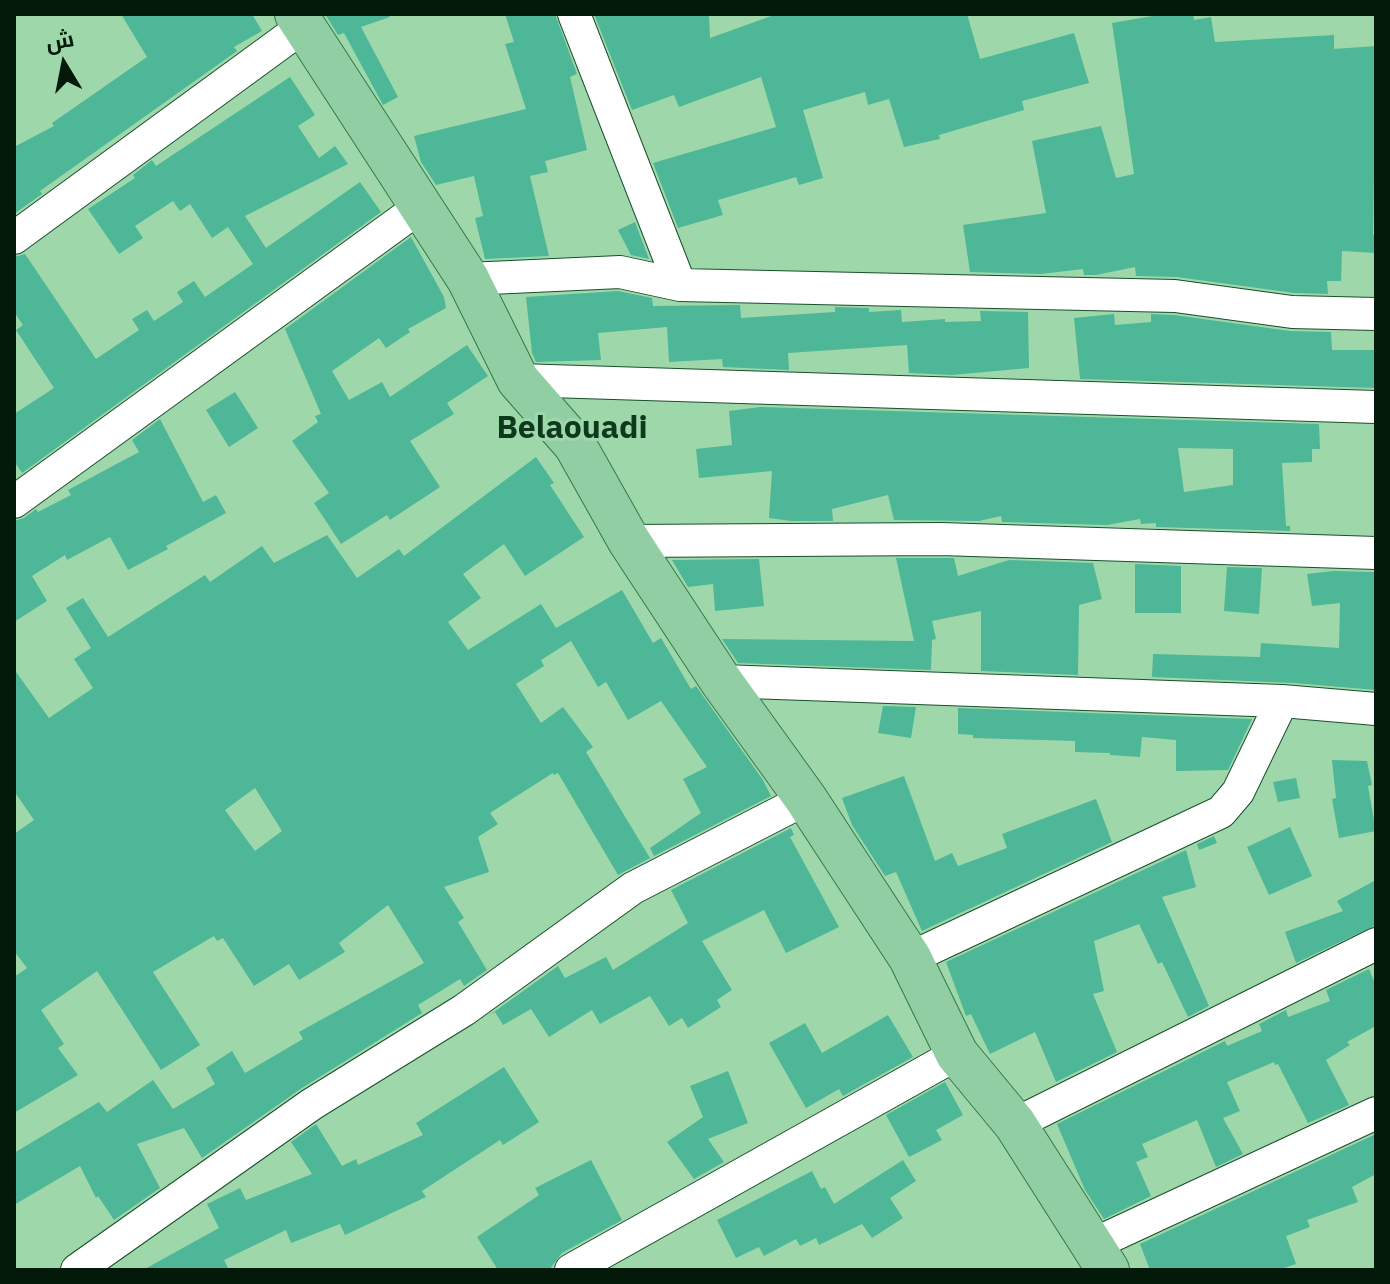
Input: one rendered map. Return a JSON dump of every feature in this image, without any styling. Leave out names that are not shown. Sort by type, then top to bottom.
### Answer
[{"type":"main road","points":[[300,20],[468,279],[518,380],[575,445],[629,541],[721,681],[806,799],[910,958],[957,1054],[1015,1124],[1100,1258]]},
{"type":"street","points":[[574,14],[680,285]]},
{"type":"street","points":[[14,238],[300,20]]},
{"type":"street","points":[[14,502],[420,207]]},
{"type":"street","points":[[468,279],[620,272],[680,285],[1175,296],[1292,312],[1376,314]]},
{"type":"street","points":[[518,380],[1376,407]]},
{"type":"street","points":[[629,541],[941,539],[1376,553]]},
{"type":"street","points":[[721,681],[1282,701],[1376,709]]},
{"type":"street","points":[[910,958],[1221,812],[1238,792],[1282,701]]},
{"type":"street","points":[[77,1270],[312,1104],[464,1010],[633,888],[806,799]]},
{"type":"street","points":[[1015,1124],[1376,944]]},
{"type":"street","points":[[571,1270],[957,1054]]},
{"type":"street","points":[[1100,1258],[1376,1113]]},
{"type":"building","points":[[121,14],[252,14],[262,31],[234,47],[237,51],[40,191],[42,194],[14,214],[14,147],[54,126],[52,123],[147,57]]},
{"type":"building","points":[[325,14],[389,14],[390,17],[361,27],[398,97],[383,105],[344,33],[338,35]]},
{"type":"building","points":[[505,14],[555,14],[577,74],[570,77],[587,150],[545,161],[548,172],[530,176],[549,256],[485,259],[475,218],[483,216],[474,176],[436,185],[421,162],[414,136],[526,109],[505,44],[514,42]]},
{"type":"building","points":[[594,14],[709,14],[710,38],[777,14],[967,14],[980,59],[1074,33],[1089,83],[1022,101],[1024,110],[939,135],[940,139],[904,147],[889,99],[868,105],[865,92],[803,110],[823,178],[799,185],[796,177],[718,200],[723,215],[678,228],[653,163],[776,127],[761,77],[679,107],[674,95],[632,110]]},
{"type":"building","points":[[1164,14],[1193,14],[1194,20],[1211,17],[1215,42],[1334,35],[1334,49],[1376,46],[1373,235],[1376,235],[1376,253],[1342,251],[1341,281],[1327,281],[1328,294],[1294,293],[1177,277],[1136,276],[1135,267],[1096,275],[1084,275],[1083,269],[1041,274],[970,272],[963,225],[1046,213],[1032,141],[1101,126],[1116,178],[1134,174],[1112,23]]},
{"type":"building","points":[[290,77],[315,115],[298,126],[319,158],[335,146],[348,164],[245,216],[266,248],[360,182],[381,212],[22,473],[14,461],[14,414],[54,388],[16,330],[23,325],[14,312],[14,257],[25,254],[96,359],[139,330],[132,319],[147,310],[154,321],[183,302],[177,292],[194,281],[205,297],[253,264],[228,227],[212,238],[190,204],[180,211],[173,201],[135,226],[143,238],[119,254],[88,209],[135,178],[133,175],[152,160],[156,166]]},
{"type":"building","points":[[635,222],[649,259],[631,255],[618,230]]},
{"type":"building","points":[[411,237],[444,297],[446,308],[408,329],[410,332],[386,348],[379,338],[332,371],[349,400],[382,382],[390,397],[467,345],[488,376],[447,403],[454,414],[410,441],[440,487],[390,520],[387,515],[341,544],[314,503],[329,493],[292,441],[318,422],[315,416],[321,414],[285,329]]},
{"type":"building","points":[[618,291],[652,298],[653,306],[740,305],[741,318],[835,312],[835,307],[869,308],[869,312],[901,310],[902,322],[945,319],[945,322],[981,321],[980,311],[1028,312],[1029,368],[952,375],[909,373],[907,345],[788,353],[789,370],[723,367],[722,359],[669,362],[667,327],[598,333],[601,360],[536,362],[532,353],[526,297]]},
{"type":"building","points":[[1114,314],[1115,325],[1151,322],[1151,314],[1290,331],[1331,332],[1332,350],[1376,350],[1376,388],[1080,379],[1074,318]]},
{"type":"building","points":[[235,392],[258,428],[229,447],[206,410]]},
{"type":"building","points":[[760,407],[1319,424],[1320,449],[1312,449],[1312,462],[1282,463],[1286,526],[1290,526],[1290,531],[1156,527],[1156,523],[1141,524],[1140,519],[1107,525],[1002,522],[1001,516],[979,521],[894,520],[888,495],[832,509],[833,521],[791,521],[769,518],[772,471],[699,478],[696,449],[732,445],[729,411]],"holes":[[[1178,448],[1233,449],[1233,485],[1184,492]]]},
{"type":"building","points":[[160,419],[203,502],[216,495],[226,513],[128,570],[110,537],[67,560],[65,555],[32,576],[47,601],[14,622],[14,521],[71,495],[68,490],[139,452],[132,440]]},
{"type":"building","points":[[536,457],[554,483],[550,485],[584,537],[525,576],[504,544],[463,574],[481,598],[448,622],[468,650],[541,604],[556,628],[622,590],[653,643],[661,638],[691,689],[696,686],[763,780],[771,796],[654,856],[650,848],[701,813],[683,779],[707,767],[661,701],[628,720],[606,682],[598,687],[571,641],[541,660],[544,666],[516,684],[541,723],[563,707],[593,747],[586,752],[650,858],[618,875],[558,773],[553,773],[490,813],[498,824],[478,837],[489,872],[444,887],[464,918],[458,922],[487,970],[464,986],[460,979],[418,1005],[422,1013],[302,1088],[202,1158],[184,1128],[137,1144],[160,1188],[114,1220],[98,1196],[96,1198],[80,1166],[14,1205],[14,1153],[99,1102],[107,1112],[153,1080],[173,1109],[215,1084],[206,1068],[232,1051],[245,1073],[303,1039],[299,1032],[424,963],[388,905],[339,943],[345,952],[299,980],[289,964],[254,986],[223,938],[217,941],[214,936],[153,972],[200,1045],[161,1070],[97,971],[41,1010],[64,1044],[58,1048],[78,1075],[14,1113],[14,977],[27,968],[14,951],[14,834],[34,820],[14,791],[14,669],[49,718],[93,688],[74,659],[91,648],[66,608],[83,598],[108,637],[205,575],[210,582],[262,546],[274,563],[327,535],[357,578],[399,549],[404,556]],"holes":[[[255,788],[282,831],[255,851],[225,810]]]},
{"type":"building","points":[[896,558],[954,558],[958,576],[1009,560],[1093,563],[1102,599],[1079,605],[1078,675],[981,671],[981,611],[932,621],[936,639],[932,640],[931,670],[738,663],[722,639],[914,641]]},
{"type":"building","points":[[759,559],[764,606],[715,611],[713,584],[688,587],[672,560]]},
{"type":"building","points":[[1135,564],[1181,566],[1181,613],[1135,613]]},
{"type":"building","points":[[1227,567],[1262,568],[1259,614],[1224,611]]},
{"type":"building","points":[[1374,572],[1376,690],[1152,677],[1153,654],[1260,657],[1261,643],[1339,648],[1340,603],[1312,606],[1307,574]]},
{"type":"building","points":[[883,706],[916,707],[911,738],[878,733]]},
{"type":"building","points":[[958,708],[1252,719],[1228,770],[1176,771],[1176,740],[1142,737],[1140,757],[1075,752],[1075,741],[973,738],[973,735],[958,734]]},
{"type":"building","points":[[1332,760],[1367,761],[1376,831],[1339,838],[1332,799],[1336,798]]},
{"type":"building","points":[[904,776],[935,861],[952,853],[958,866],[1007,848],[1002,834],[1096,799],[1112,842],[922,931],[896,872],[885,876],[852,825],[842,798]]},
{"type":"building","points":[[1296,778],[1300,798],[1278,802],[1273,782]]},
{"type":"building","points":[[1290,827],[1312,876],[1269,895],[1247,847]]},
{"type":"building","points":[[791,828],[794,835],[790,837],[839,927],[786,953],[764,910],[702,941],[732,990],[717,1000],[721,1007],[688,1028],[682,1018],[669,1026],[650,996],[600,1024],[592,1010],[549,1037],[531,1009],[503,1025],[495,1012],[487,1017],[558,966],[565,978],[606,957],[613,970],[688,923],[671,890]]},
{"type":"building","points":[[1214,836],[1217,843],[1199,850],[1197,844]]},
{"type":"building","points":[[1186,850],[1196,887],[1162,897],[1209,1006],[1188,1017],[1162,962],[1158,964],[1139,924],[1094,941],[1104,991],[1093,994],[1117,1052],[1056,1082],[1035,1032],[990,1054],[971,1014],[966,1016],[946,962]]},
{"type":"building","points":[[1376,880],[1376,925],[1296,963],[1285,932],[1343,911],[1337,901]]},
{"type":"building","points":[[1369,969],[1376,986],[1376,1026],[1347,1042],[1350,1045],[1326,1060],[1349,1105],[1308,1123],[1278,1064],[1274,1062],[1227,1082],[1240,1111],[1223,1118],[1243,1154],[1216,1167],[1197,1120],[1142,1144],[1148,1157],[1136,1162],[1151,1196],[1104,1219],[1085,1190],[1057,1124],[1225,1041],[1227,1046],[1262,1031],[1259,1024],[1286,1010],[1288,1017],[1330,1001],[1326,990]]},
{"type":"building","points":[[888,1015],[913,1057],[843,1096],[839,1089],[806,1108],[769,1043],[805,1023],[822,1053]]},
{"type":"building","points":[[504,1067],[539,1122],[503,1145],[500,1140],[422,1191],[426,1197],[345,1235],[340,1224],[291,1243],[286,1230],[224,1260],[229,1270],[143,1270],[219,1228],[207,1204],[240,1188],[246,1200],[312,1174],[291,1142],[316,1124],[342,1166],[356,1159],[358,1165],[423,1135],[416,1123]]},
{"type":"building","points":[[728,1071],[748,1123],[708,1139],[724,1162],[694,1179],[667,1142],[703,1117],[690,1086]]},
{"type":"building","points":[[945,1082],[963,1115],[936,1130],[942,1140],[909,1157],[886,1115]]},
{"type":"building","points":[[1376,1134],[1376,1174],[1352,1187],[1358,1202],[1307,1220],[1310,1227],[1286,1236],[1296,1264],[1278,1270],[1150,1270],[1140,1244]]},
{"type":"building","points":[[591,1160],[622,1220],[562,1253],[549,1270],[498,1270],[477,1237],[539,1195],[535,1188]]},
{"type":"building","points":[[903,1160],[916,1181],[890,1198],[903,1218],[872,1238],[862,1224],[819,1245],[816,1238],[800,1246],[796,1239],[764,1256],[759,1247],[736,1258],[717,1220],[812,1171],[821,1189],[825,1187],[834,1204]]},
{"type":"district","name":"Belaouadi","points":[[572,429]]}]
